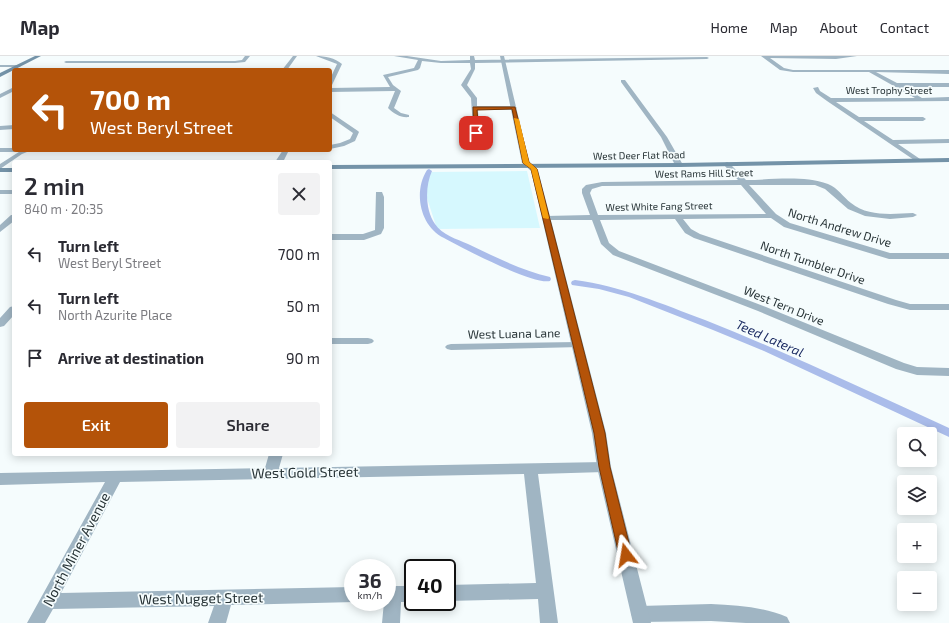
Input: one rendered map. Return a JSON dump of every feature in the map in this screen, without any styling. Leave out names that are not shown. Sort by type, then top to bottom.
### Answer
[{"type":"main road","points":[[15,68],[39,56]]},
{"type":"main road","points":[[0,75],[12,69]]},
{"type":"main road","name":"West Deer Flat Road","points":[[332,167],[679,165],[949,160]]},
{"type":"street","points":[[75,56],[66,62],[241,61],[248,56]]},
{"type":"street","points":[[286,68],[295,56]]},
{"type":"street","points":[[318,56],[339,63],[340,66],[333,74]]},
{"type":"street","points":[[396,56],[420,60],[707,58]]},
{"type":"street","points":[[764,56],[836,58],[855,56]]},
{"type":"street","points":[[764,56],[782,69],[788,70],[823,72],[947,72]]},
{"type":"street","points":[[940,56],[949,56]]},
{"type":"street","points":[[472,59],[472,74],[465,81],[464,85],[474,98],[478,145]]},
{"type":"street","points":[[503,59],[526,163],[534,169],[578,345],[599,433],[604,467],[641,619],[734,612],[766,618],[781,623]]},
{"type":"street","points":[[407,116],[399,114],[391,108],[398,92],[391,86],[385,76],[416,69],[418,68],[420,60]]},
{"type":"street","points":[[0,66],[19,66]]},
{"type":"street","points":[[823,72],[833,78]]},
{"type":"street","points":[[870,72],[922,99]]},
{"type":"street","points":[[623,81],[664,137],[679,165]]},
{"type":"street","points":[[894,84],[949,85]]},
{"type":"street","points":[[332,90],[395,88]]},
{"type":"street","points":[[816,88],[818,92],[829,100],[919,161]]},
{"type":"street","points":[[0,96],[12,90]]},
{"type":"street","points":[[0,92],[12,92]]},
{"type":"street","name":"West Trophy Street","points":[[829,100],[949,99]]},
{"type":"street","points":[[475,108],[514,108]]},
{"type":"street","points":[[332,115],[356,132],[353,140],[342,145],[332,147]]},
{"type":"street","points":[[858,119],[923,119]]},
{"type":"street","points":[[0,128],[12,124]]},
{"type":"street","points":[[891,142],[949,141]]},
{"type":"street","points":[[0,150],[12,150]]},
{"type":"street","points":[[13,160],[20,153],[23,152]]},
{"type":"street","points":[[21,160],[31,152]]},
{"type":"street","points":[[0,175],[12,162]]},
{"type":"street","points":[[727,164],[773,216]]},
{"type":"street","name":"West Rams Hill Street","points":[[595,218],[586,189],[602,184],[806,182],[819,184],[829,188],[850,207],[862,213],[882,216],[913,215]]},
{"type":"street","points":[[0,192],[12,192]]},
{"type":"street","points":[[332,237],[364,237],[375,234],[380,228],[379,194]]},
{"type":"street","name":"West White Fang Street","points":[[546,218],[773,216]]},
{"type":"street","name":"North Andrew Drive","points":[[773,216],[787,225],[889,256],[949,256]]},
{"type":"street","name":"North Tumbler Drive","points":[[677,217],[688,231],[697,236],[892,302],[910,307],[949,307]]},
{"type":"street","name":"West Tern Drive","points":[[595,218],[605,244],[612,251],[762,309],[900,366],[916,371],[949,372]]},
{"type":"street","points":[[0,229],[12,219]]},
{"type":"street","points":[[0,324],[12,311]]},
{"type":"street","points":[[332,341],[368,341]]},
{"type":"street","name":"West Luana Lane","points":[[450,347],[578,345]]},
{"type":"street","points":[[270,473],[275,456]]},
{"type":"street","name":"West Gold Street","points":[[2,478],[604,467]]},
{"type":"street","points":[[530,468],[549,623]]},
{"type":"street","name":"North Miner Avenue","points":[[36,623],[116,476]]},
{"type":"street","points":[[456,593],[545,591]]},
{"type":"street","name":"West Nugget Street","points":[[48,601],[344,595]]},
{"type":"street","points":[[217,623],[225,597]]},
{"type":"street","points":[[391,611],[391,623]]},
{"type":"shaded area","points":[[527,171],[540,228],[437,229],[426,195],[425,178],[432,172]]},
{"type":"waterway","name":"Teed Lateral","points":[[429,171],[424,184],[424,202],[428,219],[436,230],[446,237],[505,265],[525,273],[547,279]]},
{"type":"waterway","name":"Teed Lateral","points":[[575,283],[600,286],[632,295],[716,328],[768,349],[949,433]]},
{"type":"slow traffic","points":[[516,119],[526,163],[534,169],[546,218]]},
{"type":"route","points":[[476,133],[475,108],[514,108],[526,163],[534,169],[599,433],[604,467],[626,555]]}]
